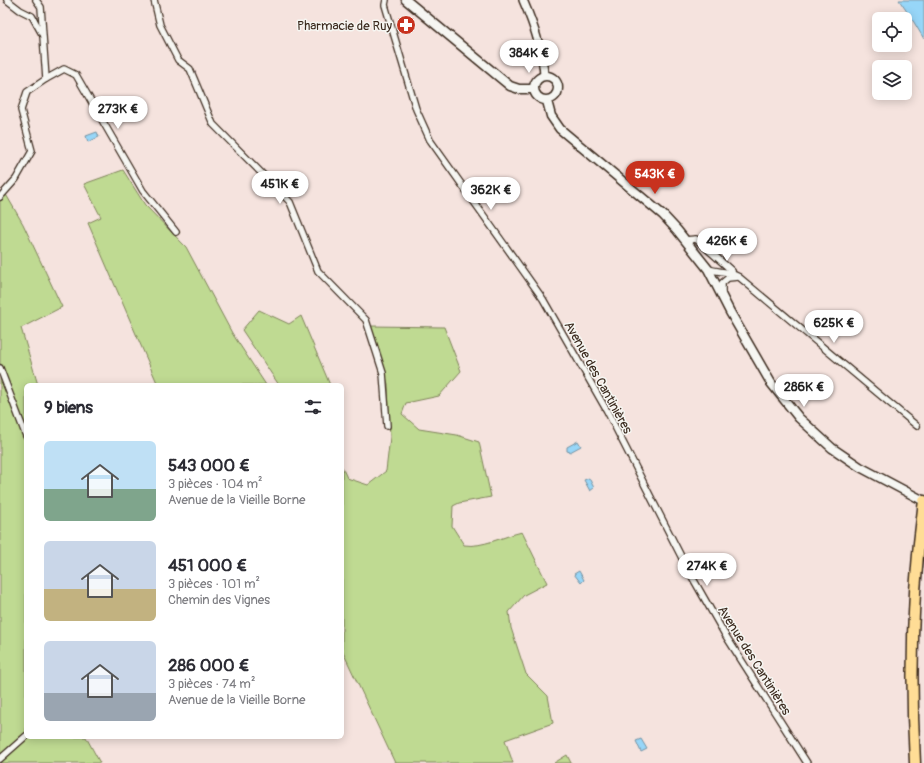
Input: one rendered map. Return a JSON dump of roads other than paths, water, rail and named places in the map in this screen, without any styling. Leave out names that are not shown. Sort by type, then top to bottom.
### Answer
[{"type":"highway","points":[[914,763],[912,722],[913,627],[924,501]]},
{"type":"main road","points":[[406,0],[510,86],[519,89],[533,89]]},
{"type":"main road","points":[[533,89],[537,79],[544,76],[554,79],[558,86],[555,96],[547,101]]},
{"type":"main road","points":[[533,89],[538,98],[547,101]]},
{"type":"main road","points":[[547,101],[551,116],[560,129],[663,215],[686,240],[708,269],[771,383],[800,418],[832,448],[860,467],[924,501]]},
{"type":"street","points":[[7,0],[20,10],[32,16],[43,35]]},
{"type":"street","points":[[36,0],[41,7],[46,79]]},
{"type":"street","points":[[154,0],[160,25],[178,60],[190,69],[213,124],[290,202],[318,271],[366,320],[383,373],[388,426]]},
{"type":"street","name":"Avenue des Cantinières","points":[[386,0],[385,6],[416,109],[430,140],[547,305],[607,411],[687,568],[724,634],[807,763]]},
{"type":"street","points":[[523,0],[538,42],[544,66],[544,76]]},
{"type":"street","points":[[0,198],[16,179],[32,151],[21,110],[27,92],[64,69],[76,75],[143,191],[176,232]]},
{"type":"street","points":[[686,240],[696,239],[739,277],[917,426]]},
{"type":"street","points":[[708,269],[717,272],[727,271],[739,277]]},
{"type":"street","points":[[722,295],[722,283],[728,278],[739,277]]},
{"type":"street","points":[[0,368],[24,431]]},
{"type":"street","points":[[0,759],[24,738]]},
{"type":"water","points":[[899,0],[924,0],[924,39],[912,19],[912,12],[907,12]]},
{"type":"water","points":[[97,132],[99,137],[88,142],[86,136]]},
{"type":"water","points":[[578,441],[581,446],[570,452],[567,451],[567,447]]},
{"type":"water","points":[[589,478],[594,488],[590,491],[584,480]]},
{"type":"water","points":[[579,571],[584,580],[581,583],[574,574]]},
{"type":"water","points":[[641,739],[647,749],[641,752],[636,741]]},
{"type":"place","name":"Pharmacie de Ruy","points":[[406,25]]}]
